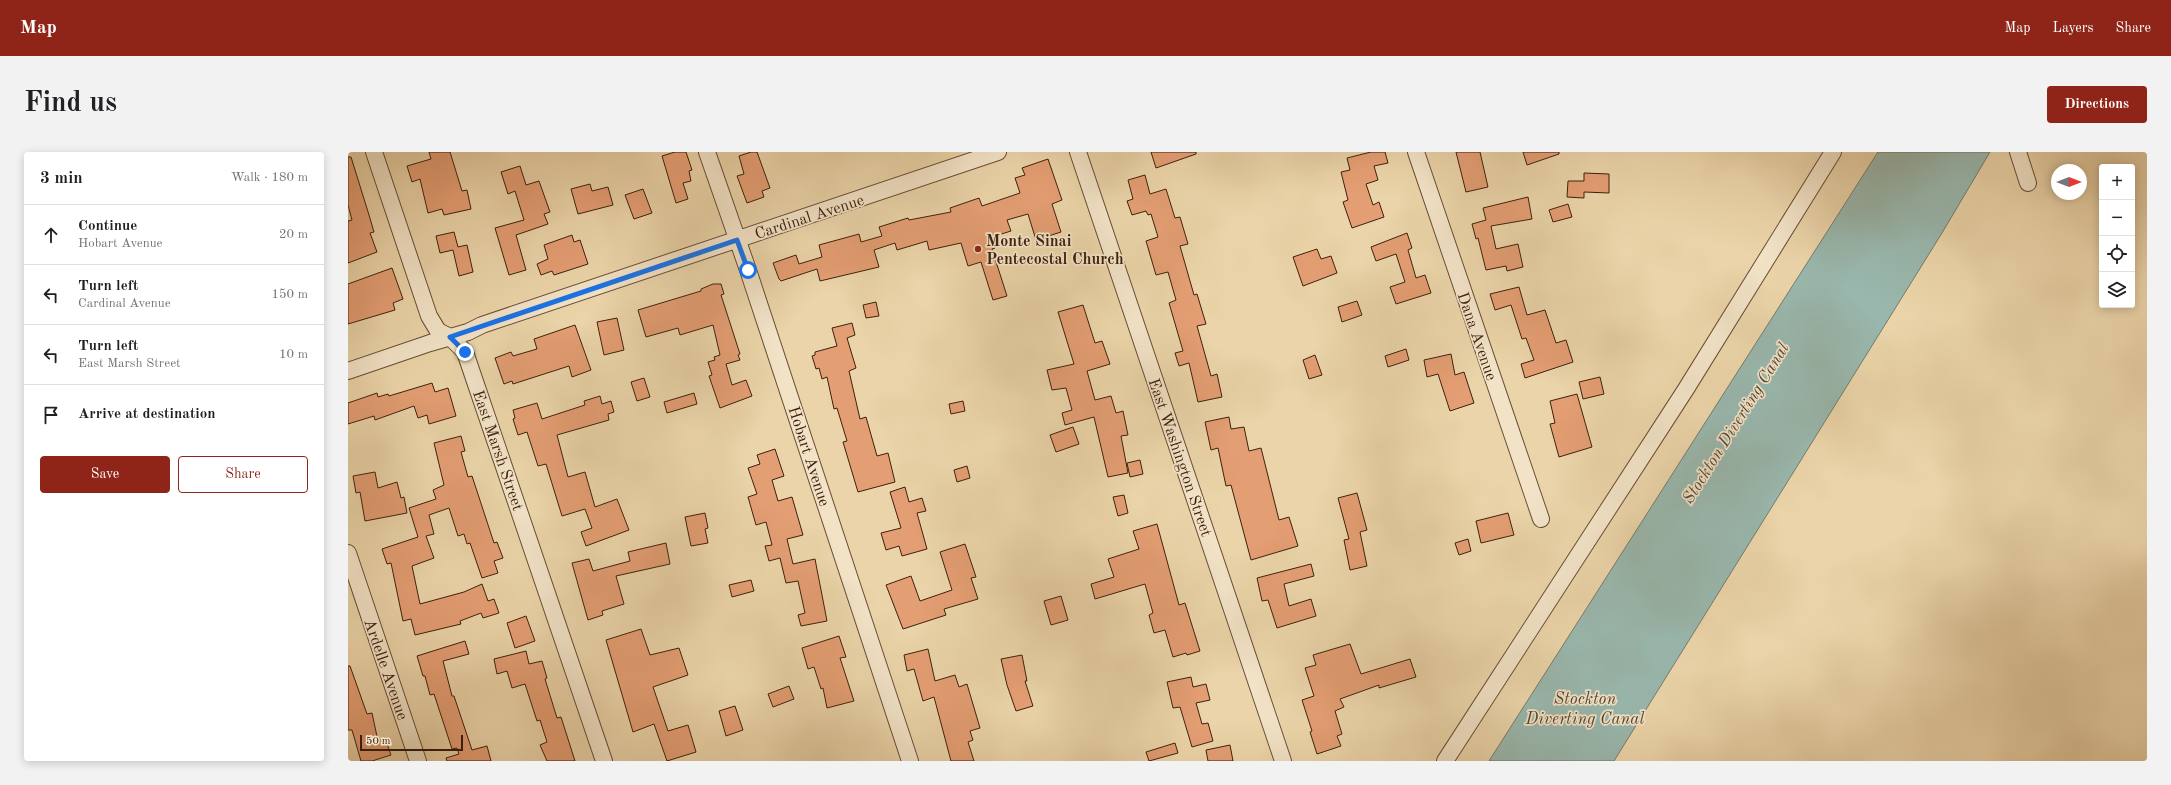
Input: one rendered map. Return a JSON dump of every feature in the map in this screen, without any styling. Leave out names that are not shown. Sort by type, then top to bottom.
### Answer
[{"type":"street","name":"East Marsh Street","points":[[374,152],[429,316],[438,331],[450,337],[465,352],[604,761]]},
{"type":"street","name":"Hobart Avenue","points":[[707,152],[910,761]]},
{"type":"street","name":"Cardinal Avenue","points":[[348,371],[998,152]]},
{"type":"street","name":"East Washington Street","points":[[1078,152],[1283,761]]},
{"type":"street","name":"Dana Avenue","points":[[1416,152],[1541,519]]},
{"type":"street","points":[[1445,761],[1686,389],[1833,152]]},
{"type":"street","points":[[2018,152],[2028,183]]},
{"type":"street","name":"Ardelle Avenue","points":[[348,553],[418,761]]},
{"type":"water","name":"Stockton Diverting Canal","points":[[1878,152],[1990,152],[1942,233],[1614,761],[1489,761]]},
{"type":"building","points":[[429,152],[450,152],[462,191],[467,190],[471,209],[444,215],[442,209],[428,213],[420,179],[412,182],[407,166],[431,159]]},
{"type":"building","points":[[675,152],[686,152],[692,170],[689,171],[691,181],[683,183],[688,199],[676,203],[662,156]]},
{"type":"building","points":[[751,152],[757,152],[770,188],[762,191],[764,197],[747,203],[737,176],[744,174],[739,156]]},
{"type":"building","points":[[1151,152],[1196,152],[1196,154],[1156,168]]},
{"type":"building","points":[[1371,152],[1385,152],[1388,163],[1374,166],[1378,180],[1366,184],[1373,205],[1379,202],[1384,217],[1352,228],[1343,202],[1348,200],[1341,172],[1350,170],[1347,158]]},
{"type":"building","points":[[1456,152],[1480,152],[1488,187],[1466,192]]},
{"type":"building","points":[[1523,152],[1559,152],[1559,154],[1527,165]]},
{"type":"building","points":[[348,157],[351,157],[369,215],[374,232],[370,233],[377,252],[348,263],[348,221],[352,220],[348,205]]},
{"type":"building","points":[[1048,159],[1062,200],[1052,204],[1061,232],[1036,240],[1028,214],[1007,220],[1011,231],[992,237],[995,248],[992,249],[1007,296],[993,300],[981,262],[968,266],[961,243],[929,250],[927,241],[897,250],[895,243],[874,250],[879,267],[820,281],[817,269],[781,281],[779,279],[773,263],[796,255],[799,264],[822,257],[819,245],[859,234],[861,242],[882,236],[879,227],[908,218],[909,220],[951,212],[950,208],[979,198],[982,206],[1020,193],[1015,178],[1025,175],[1022,168]]},
{"type":"building","points":[[520,166],[526,185],[539,181],[550,212],[544,214],[548,224],[516,235],[526,270],[509,275],[495,228],[524,220],[515,191],[508,194],[501,172]]},
{"type":"building","points":[[1584,173],[1609,174],[1609,193],[1584,192],[1584,198],[1567,197],[1568,181],[1584,181]]},
{"type":"building","points":[[1145,175],[1150,194],[1166,189],[1175,218],[1180,217],[1188,244],[1180,246],[1194,295],[1197,294],[1206,324],[1197,326],[1211,376],[1217,374],[1222,397],[1198,402],[1189,363],[1179,366],[1175,353],[1183,351],[1169,303],[1176,300],[1168,272],[1156,275],[1146,241],[1158,237],[1151,214],[1148,215],[1146,211],[1132,215],[1127,201],[1133,199],[1128,180]]},
{"type":"building","points":[[590,184],[592,191],[608,187],[613,205],[578,214],[571,189]]},
{"type":"building","points":[[643,189],[652,213],[634,219],[625,195]]},
{"type":"building","points":[[1528,197],[1532,219],[1491,226],[1496,249],[1518,244],[1523,267],[1507,271],[1506,266],[1486,270],[1478,238],[1476,239],[1472,224],[1486,220],[1483,208]]},
{"type":"building","points":[[1568,204],[1572,217],[1553,222],[1549,210]]},
{"type":"building","points":[[454,232],[458,247],[467,245],[473,272],[459,276],[453,250],[440,253],[436,236]]},
{"type":"building","points":[[1407,233],[1412,248],[1408,250],[1416,278],[1425,275],[1431,293],[1396,304],[1390,287],[1405,282],[1396,254],[1376,261],[1371,247]]},
{"type":"building","points":[[572,235],[574,242],[580,240],[588,264],[554,275],[552,271],[541,275],[537,264],[548,259],[544,245]]},
{"type":"building","points":[[1317,249],[1321,259],[1331,256],[1337,273],[1303,286],[1293,257]]},
{"type":"building","points":[[392,268],[403,299],[393,303],[395,310],[348,324],[348,284]]},
{"type":"building","points":[[713,284],[721,284],[724,294],[721,295],[740,354],[738,355],[740,360],[726,364],[732,385],[746,380],[752,396],[720,408],[709,376],[712,375],[708,362],[715,360],[714,357],[720,355],[713,325],[680,335],[678,328],[646,337],[638,310],[701,291],[701,289]]},
{"type":"building","points":[[1519,287],[1527,315],[1545,310],[1556,343],[1566,340],[1573,362],[1525,378],[1521,364],[1534,360],[1526,338],[1522,339],[1511,305],[1495,310],[1490,294]]},
{"type":"building","points":[[1357,301],[1362,315],[1342,322],[1338,307]]},
{"type":"building","points":[[876,302],[879,316],[866,318],[863,305]]},
{"type":"building","points":[[1083,305],[1095,343],[1102,341],[1110,364],[1087,371],[1095,400],[1111,396],[1116,413],[1123,411],[1128,435],[1121,436],[1128,473],[1108,477],[1094,417],[1065,425],[1062,413],[1072,410],[1066,388],[1052,390],[1047,370],[1074,364],[1058,312]]},
{"type":"building","points":[[617,318],[624,350],[604,355],[597,322]]},
{"type":"building","points":[[852,323],[855,335],[847,338],[856,368],[849,371],[860,419],[866,417],[877,456],[888,453],[895,482],[858,492],[843,442],[847,441],[837,408],[834,409],[827,377],[822,379],[819,368],[816,369],[812,356],[815,355],[815,352],[837,346],[832,328]]},
{"type":"building","points":[[575,325],[591,370],[572,377],[569,366],[513,384],[512,381],[504,384],[495,358],[511,352],[513,356],[537,349],[534,339]]},
{"type":"building","points":[[1406,349],[1409,360],[1388,367],[1385,356]]},
{"type":"building","points":[[1451,354],[1455,375],[1464,372],[1474,403],[1450,411],[1438,374],[1427,377],[1424,360]]},
{"type":"building","points":[[1315,355],[1322,375],[1309,379],[1303,360]]},
{"type":"building","points":[[1600,377],[1604,394],[1583,399],[1579,382]]},
{"type":"building","points":[[644,378],[650,397],[637,401],[631,382]]},
{"type":"building","points":[[432,383],[435,392],[448,388],[456,416],[429,424],[427,415],[418,418],[414,406],[375,420],[374,416],[348,424],[348,403],[377,393],[378,397],[388,394],[389,396]]},
{"type":"building","points":[[694,393],[697,404],[667,413],[664,402]]},
{"type":"building","points":[[1577,394],[1592,447],[1559,457],[1550,424],[1555,423],[1550,401]]},
{"type":"building","points":[[600,396],[602,404],[611,401],[614,412],[608,414],[609,420],[557,435],[568,477],[585,472],[595,507],[617,499],[629,530],[586,546],[581,532],[592,528],[585,509],[562,516],[546,464],[538,466],[527,432],[518,435],[513,419],[515,418],[513,410],[537,403],[542,419],[585,405],[584,401]]},
{"type":"building","points":[[963,401],[965,411],[951,414],[949,404]]},
{"type":"building","points":[[1229,417],[1231,429],[1244,427],[1249,451],[1261,448],[1279,520],[1289,517],[1298,546],[1251,560],[1231,485],[1226,486],[1218,448],[1211,450],[1205,422]]},
{"type":"building","points":[[1073,427],[1079,444],[1056,452],[1050,435]]},
{"type":"building","points":[[461,436],[465,451],[461,452],[468,477],[472,476],[494,543],[497,542],[503,558],[494,561],[498,573],[482,578],[470,543],[467,544],[464,534],[458,536],[449,508],[429,515],[434,534],[426,536],[434,558],[412,566],[420,604],[464,592],[482,584],[488,601],[494,599],[499,613],[483,618],[481,613],[460,621],[461,624],[415,635],[411,619],[403,621],[391,563],[387,564],[382,549],[418,537],[409,508],[436,499],[433,490],[444,485],[434,443]]},
{"type":"building","points":[[775,449],[784,476],[772,480],[778,501],[792,497],[803,535],[787,539],[793,564],[815,559],[827,621],[801,626],[798,615],[805,613],[798,581],[786,583],[780,558],[769,561],[765,546],[772,545],[766,522],[756,525],[748,497],[757,494],[748,468],[760,464],[757,455]]},
{"type":"building","points":[[1140,460],[1143,474],[1130,477],[1127,463]]},
{"type":"building","points":[[967,466],[970,478],[957,482],[954,470]]},
{"type":"building","points":[[375,472],[378,488],[397,482],[401,498],[404,497],[407,513],[365,521],[360,492],[356,493],[353,476]]},
{"type":"building","points":[[905,487],[909,502],[922,498],[926,511],[917,513],[927,549],[902,556],[899,546],[886,550],[881,533],[901,528],[890,492]]},
{"type":"building","points":[[1357,493],[1367,530],[1360,532],[1367,566],[1350,570],[1344,540],[1349,539],[1338,498]]},
{"type":"building","points":[[1124,495],[1128,513],[1118,516],[1113,497]]},
{"type":"building","points":[[705,513],[708,528],[705,529],[708,543],[691,546],[685,517]]},
{"type":"building","points":[[1508,513],[1514,535],[1481,543],[1476,521]]},
{"type":"building","points":[[1157,524],[1179,605],[1185,603],[1200,651],[1187,655],[1186,653],[1173,657],[1165,630],[1154,633],[1149,615],[1153,613],[1145,584],[1095,599],[1091,584],[1114,577],[1108,559],[1139,549],[1133,531]]},
{"type":"building","points":[[1468,539],[1471,551],[1459,555],[1455,543]]},
{"type":"building","points":[[666,543],[670,564],[616,576],[624,604],[602,611],[603,615],[588,620],[572,563],[589,559],[593,571],[630,561],[628,552]]},
{"type":"building","points":[[965,544],[976,577],[971,578],[978,599],[944,609],[946,615],[903,629],[886,585],[911,576],[920,601],[952,590],[940,552]]},
{"type":"building","points":[[1311,564],[1314,576],[1284,584],[1289,606],[1311,599],[1316,616],[1277,628],[1268,600],[1262,601],[1257,578]]},
{"type":"building","points":[[751,580],[754,591],[732,597],[729,585]]},
{"type":"building","points":[[1061,596],[1068,620],[1051,625],[1044,601]]},
{"type":"building","points":[[526,616],[535,641],[515,648],[507,623]]},
{"type":"building","points":[[641,629],[650,655],[679,648],[688,675],[653,687],[668,731],[688,725],[696,752],[667,761],[654,724],[633,732],[606,640]]},
{"type":"building","points":[[839,636],[846,657],[840,658],[854,701],[827,708],[823,688],[821,689],[814,667],[808,669],[802,648]]},
{"type":"building","points":[[465,641],[469,654],[443,661],[452,696],[454,696],[472,750],[487,746],[491,761],[447,761],[446,758],[459,754],[457,748],[452,749],[434,694],[430,695],[425,676],[423,676],[417,656]]},
{"type":"building","points":[[1350,644],[1361,674],[1410,659],[1416,677],[1379,688],[1379,685],[1340,699],[1344,707],[1335,711],[1342,734],[1337,736],[1341,746],[1317,754],[1310,732],[1312,731],[1302,700],[1314,696],[1305,668],[1316,665],[1313,655]]},
{"type":"building","points":[[928,649],[935,681],[955,675],[959,687],[967,684],[980,728],[970,731],[973,740],[968,742],[974,761],[951,761],[934,697],[923,701],[914,669],[907,671],[904,655]]},
{"type":"building","points":[[526,651],[529,664],[542,661],[547,678],[545,679],[557,718],[561,717],[575,761],[547,761],[540,745],[547,742],[540,720],[537,721],[525,684],[512,688],[507,671],[497,674],[494,659]]},
{"type":"building","points":[[1022,655],[1027,681],[1025,681],[1033,706],[1016,711],[1007,685],[1001,659]]},
{"type":"building","points":[[348,666],[350,666],[367,714],[372,713],[378,741],[385,738],[391,755],[372,761],[361,761],[352,730],[348,730]]},
{"type":"building","points":[[1191,677],[1193,687],[1206,684],[1210,700],[1196,703],[1202,724],[1208,723],[1213,741],[1192,747],[1180,707],[1173,708],[1167,682]]},
{"type":"building","points":[[789,686],[794,699],[773,707],[768,694]]},
{"type":"building","points":[[735,706],[743,730],[726,736],[719,711]]},
{"type":"building","points":[[1175,743],[1178,753],[1149,761],[1146,752]]},
{"type":"building","points":[[1230,745],[1233,761],[1208,761],[1206,750]]},
{"type":"place","name":"Monte Sinai Pentecostal Church","points":[[978,249]]},
{"type":"route","points":[[465,352],[461,346],[450,337],[737,240],[748,270]]}]
